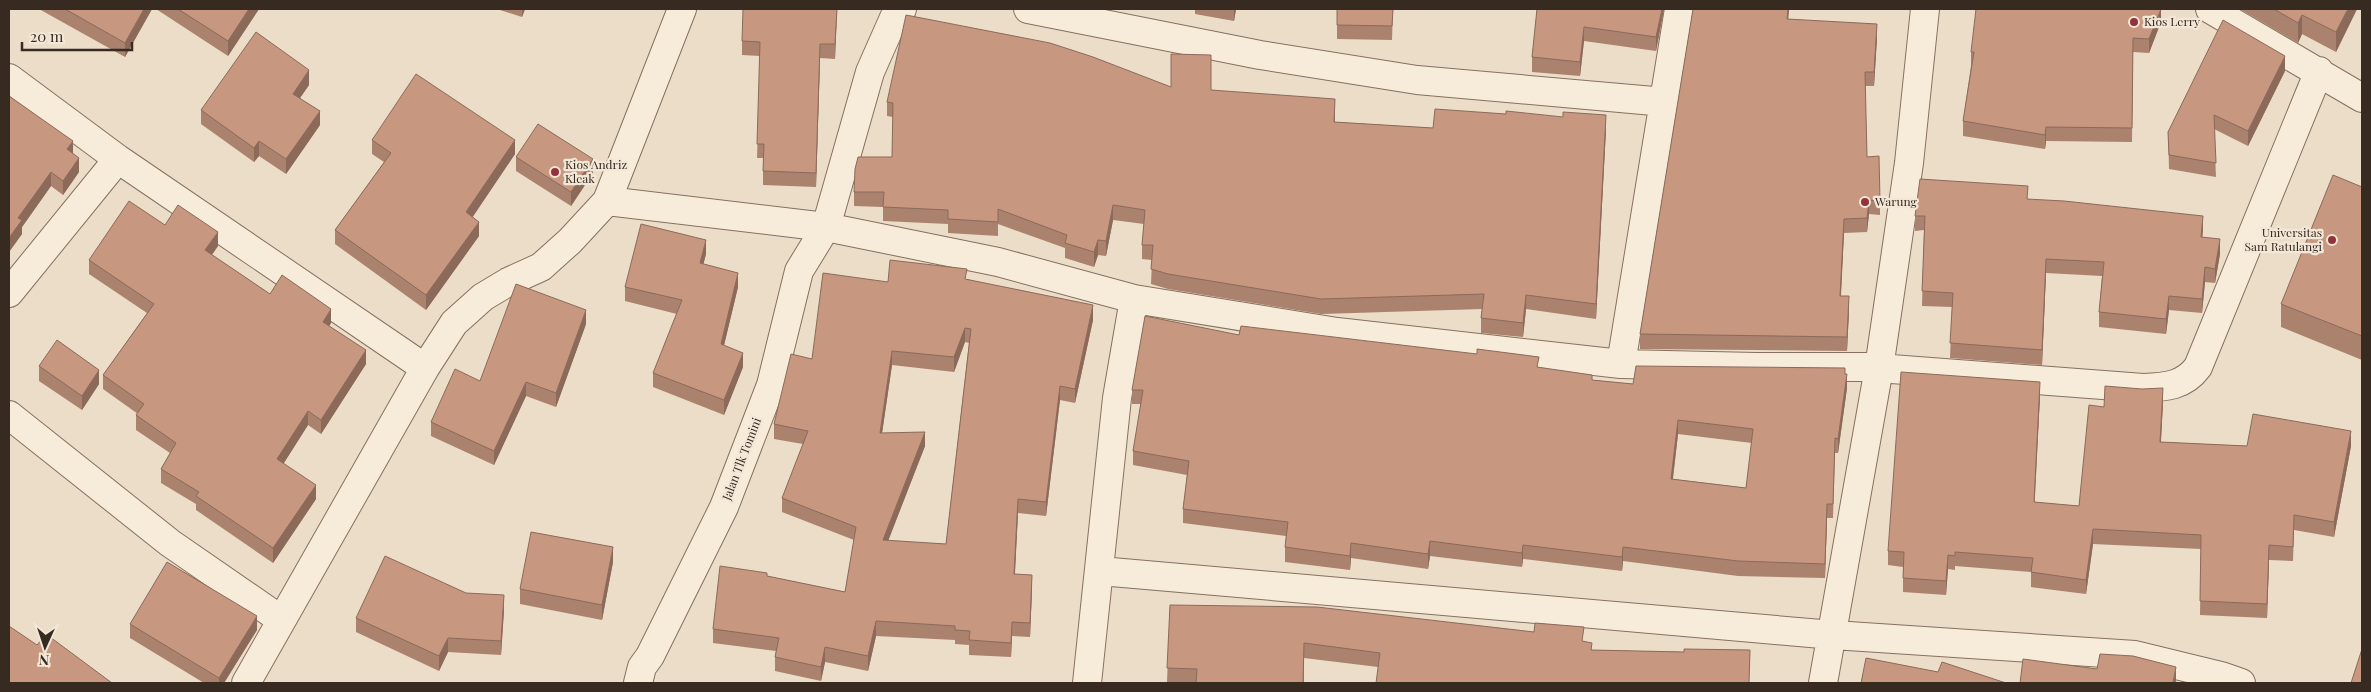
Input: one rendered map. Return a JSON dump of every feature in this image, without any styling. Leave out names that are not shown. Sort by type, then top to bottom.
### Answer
[{"type":"street","points":[[246,683],[280,619],[424,368],[454,323],[483,297],[508,282],[541,267],[570,241],[607,201],[682,9]]},
{"type":"street","name":"Jalan Tlk Tomini","points":[[638,683],[642,667],[650,656],[724,507],[770,386],[799,271],[826,227],[870,72],[898,11],[902,9]]},
{"type":"street","points":[[1028,9],[1260,55],[1417,80],[1665,102]]},
{"type":"street","points":[[1621,364],[1679,9]]},
{"type":"street","points":[[1823,683],[1879,368],[1909,162],[1925,9]]},
{"type":"street","points":[[2210,9],[2319,71],[2362,98]]},
{"type":"street","points":[[607,201],[826,227],[998,262],[1134,299],[1337,332],[1621,364],[1879,368],[2143,388],[2174,385],[2191,376],[2198,367],[2319,71]]},
{"type":"street","points":[[9,78],[118,159],[424,368]]},
{"type":"street","points":[[9,293],[118,159]]},
{"type":"street","points":[[1087,683],[1118,398],[1134,299]]},
{"type":"street","points":[[9,415],[170,543],[280,619]]},
{"type":"street","points":[[1100,571],[1832,635],[2135,656],[2221,676],[2240,683]]},
{"type":"building","points":[[65,9],[144,9],[125,43]]},
{"type":"building","points":[[178,9],[249,9],[228,41]]},
{"type":"building","points":[[743,9],[837,9],[835,44],[820,44],[816,173],[763,171],[764,144],[757,144],[760,42],[742,41]]},
{"type":"building","points":[[1337,9],[1393,9],[1392,26],[1337,25]]},
{"type":"building","points":[[1537,9],[1662,9],[1656,37],[1584,27],[1580,62],[1532,57]]},
{"type":"building","points":[[1693,9],[1788,9],[1787,19],[1877,24],[1874,72],[1865,72],[1867,157],[1879,156],[1880,201],[1869,200],[1867,218],[1844,219],[1840,296],[1849,296],[1847,337],[1640,334]]},
{"type":"building","points":[[1976,9],[2161,9],[2149,39],[2133,38],[2132,128],[2046,127],[2045,135],[1963,121],[1974,52],[1971,52]]},
{"type":"building","points":[[2274,9],[2348,9],[2336,32],[2302,15],[2298,23]]},
{"type":"building","points":[[906,15],[1050,43],[1093,57],[1171,87],[1171,54],[1211,55],[1211,90],[1335,99],[1334,122],[1433,128],[1435,109],[1506,114],[1506,111],[1563,117],[1563,112],[1606,115],[1596,304],[1526,295],[1523,323],[1481,318],[1484,294],[1321,299],[1168,274],[1151,269],[1153,245],[1142,245],[1145,210],[1113,205],[1106,241],[1098,240],[1094,252],[1065,243],[1067,235],[998,209],[998,222],[948,219],[948,210],[883,207],[884,192],[854,192],[855,169],[858,157],[892,157],[893,103],[887,102]]},
{"type":"building","points":[[2223,20],[2285,56],[2248,131],[2214,115],[2216,163],[2169,155],[2168,132]]},
{"type":"building","points":[[256,32],[309,70],[293,94],[320,111],[286,159],[259,141],[254,148],[201,110]]},
{"type":"building","points":[[416,74],[515,140],[466,212],[479,222],[426,295],[335,230],[391,153],[372,140]]},
{"type":"building","points":[[9,96],[73,141],[67,149],[79,158],[63,181],[51,172],[18,218],[22,220],[9,238]]},
{"type":"building","name":"Kios Andriz Kleak","points":[[538,124],[593,159],[571,192],[516,157]]},
{"type":"building","points":[[2333,175],[2362,187],[2362,336],[2281,304]]},
{"type":"building","points":[[1920,179],[2028,186],[2027,199],[2064,201],[2203,216],[2201,237],[2220,239],[2215,269],[2205,267],[2202,299],[2169,296],[2166,319],[2099,312],[2104,262],[2046,259],[2042,350],[1950,343],[1953,293],[1922,291],[1925,216],[1915,216]]},
{"type":"building","points":[[129,201],[165,225],[178,205],[218,232],[205,250],[270,294],[282,275],[331,309],[323,322],[366,350],[321,420],[308,411],[277,459],[316,485],[273,548],[196,496],[199,492],[161,469],[176,443],[136,415],[144,404],[103,375],[154,304],[89,260]]},
{"type":"building","points":[[641,224],[706,240],[700,263],[738,273],[721,344],[743,353],[724,400],[653,373],[682,300],[625,287]]},
{"type":"building","points":[[890,260],[967,269],[965,279],[1093,305],[1075,389],[1060,386],[1046,502],[1018,499],[1014,574],[1032,575],[1030,623],[1012,622],[1011,643],[969,640],[970,631],[955,630],[955,626],[876,621],[868,656],[825,647],[821,667],[775,657],[779,638],[713,629],[720,566],[767,573],[767,576],[845,592],[856,527],[782,498],[808,431],[774,424],[791,354],[812,359],[823,273],[888,282]],"holes":[[[965,328],[971,329],[946,544],[883,540],[925,432],[880,433],[892,351],[954,357]]]},
{"type":"building","points":[[516,284],[586,310],[556,393],[526,382],[494,451],[431,422],[455,369],[480,381]]},
{"type":"building","points":[[1145,316],[1239,335],[1241,326],[1477,354],[1477,349],[1539,357],[1537,367],[1592,375],[1592,380],[1633,384],[1636,366],[1845,368],[1845,374],[1847,374],[1838,439],[1835,438],[1833,504],[1827,504],[1825,564],[1738,561],[1623,547],[1622,557],[1523,545],[1522,553],[1430,541],[1428,554],[1351,543],[1350,556],[1285,547],[1288,522],[1183,509],[1189,461],[1133,451],[1143,390],[1132,390]],"holes":[[[1678,420],[1753,429],[1746,488],[1671,479]]]},
{"type":"building","points":[[57,340],[99,370],[82,396],[39,366]]},
{"type":"building","points":[[1901,372],[2040,382],[2034,502],[2079,506],[2089,405],[2104,407],[2105,386],[2142,389],[2163,388],[2160,442],[2247,446],[2253,414],[2351,431],[2334,522],[2294,515],[2293,547],[2269,545],[2267,604],[2200,601],[2201,535],[2093,529],[2086,580],[2031,572],[2033,558],[1955,552],[1955,556],[1948,555],[1946,581],[1903,578],[1904,552],[1888,551]]},
{"type":"building","points":[[531,532],[613,547],[602,605],[520,589]]},
{"type":"building","points":[[385,556],[466,593],[504,595],[501,641],[448,638],[439,656],[356,618]]},
{"type":"building","points":[[167,562],[257,616],[219,678],[130,624]]},
{"type":"building","points":[[1170,605],[1317,607],[1534,632],[1535,623],[1584,627],[1582,641],[1592,643],[1591,650],[1684,652],[1684,649],[1750,650],[1749,683],[1376,683],[1380,653],[1304,643],[1303,683],[1196,683],[1197,669],[1167,668]]},
{"type":"building","points":[[9,626],[37,645],[46,634],[112,683],[9,683]]},
{"type":"building","points":[[2362,649],[2362,683],[2351,683]]},
{"type":"building","points":[[2100,654],[2133,656],[2176,667],[2173,682],[2184,683],[2020,683],[2023,659],[2097,669]]},
{"type":"building","points":[[1866,658],[1938,672],[1942,662],[2006,683],[1861,683]]},
{"type":"place","name":"Kios Lerry","points":[[2134,22]]},
{"type":"place","name":"Kios Andriz Kleak","points":[[555,172]]},
{"type":"place","name":"Warung","points":[[1865,202]]},
{"type":"place","name":"Universitas Sam Ratulangi","points":[[2332,240]]}]
